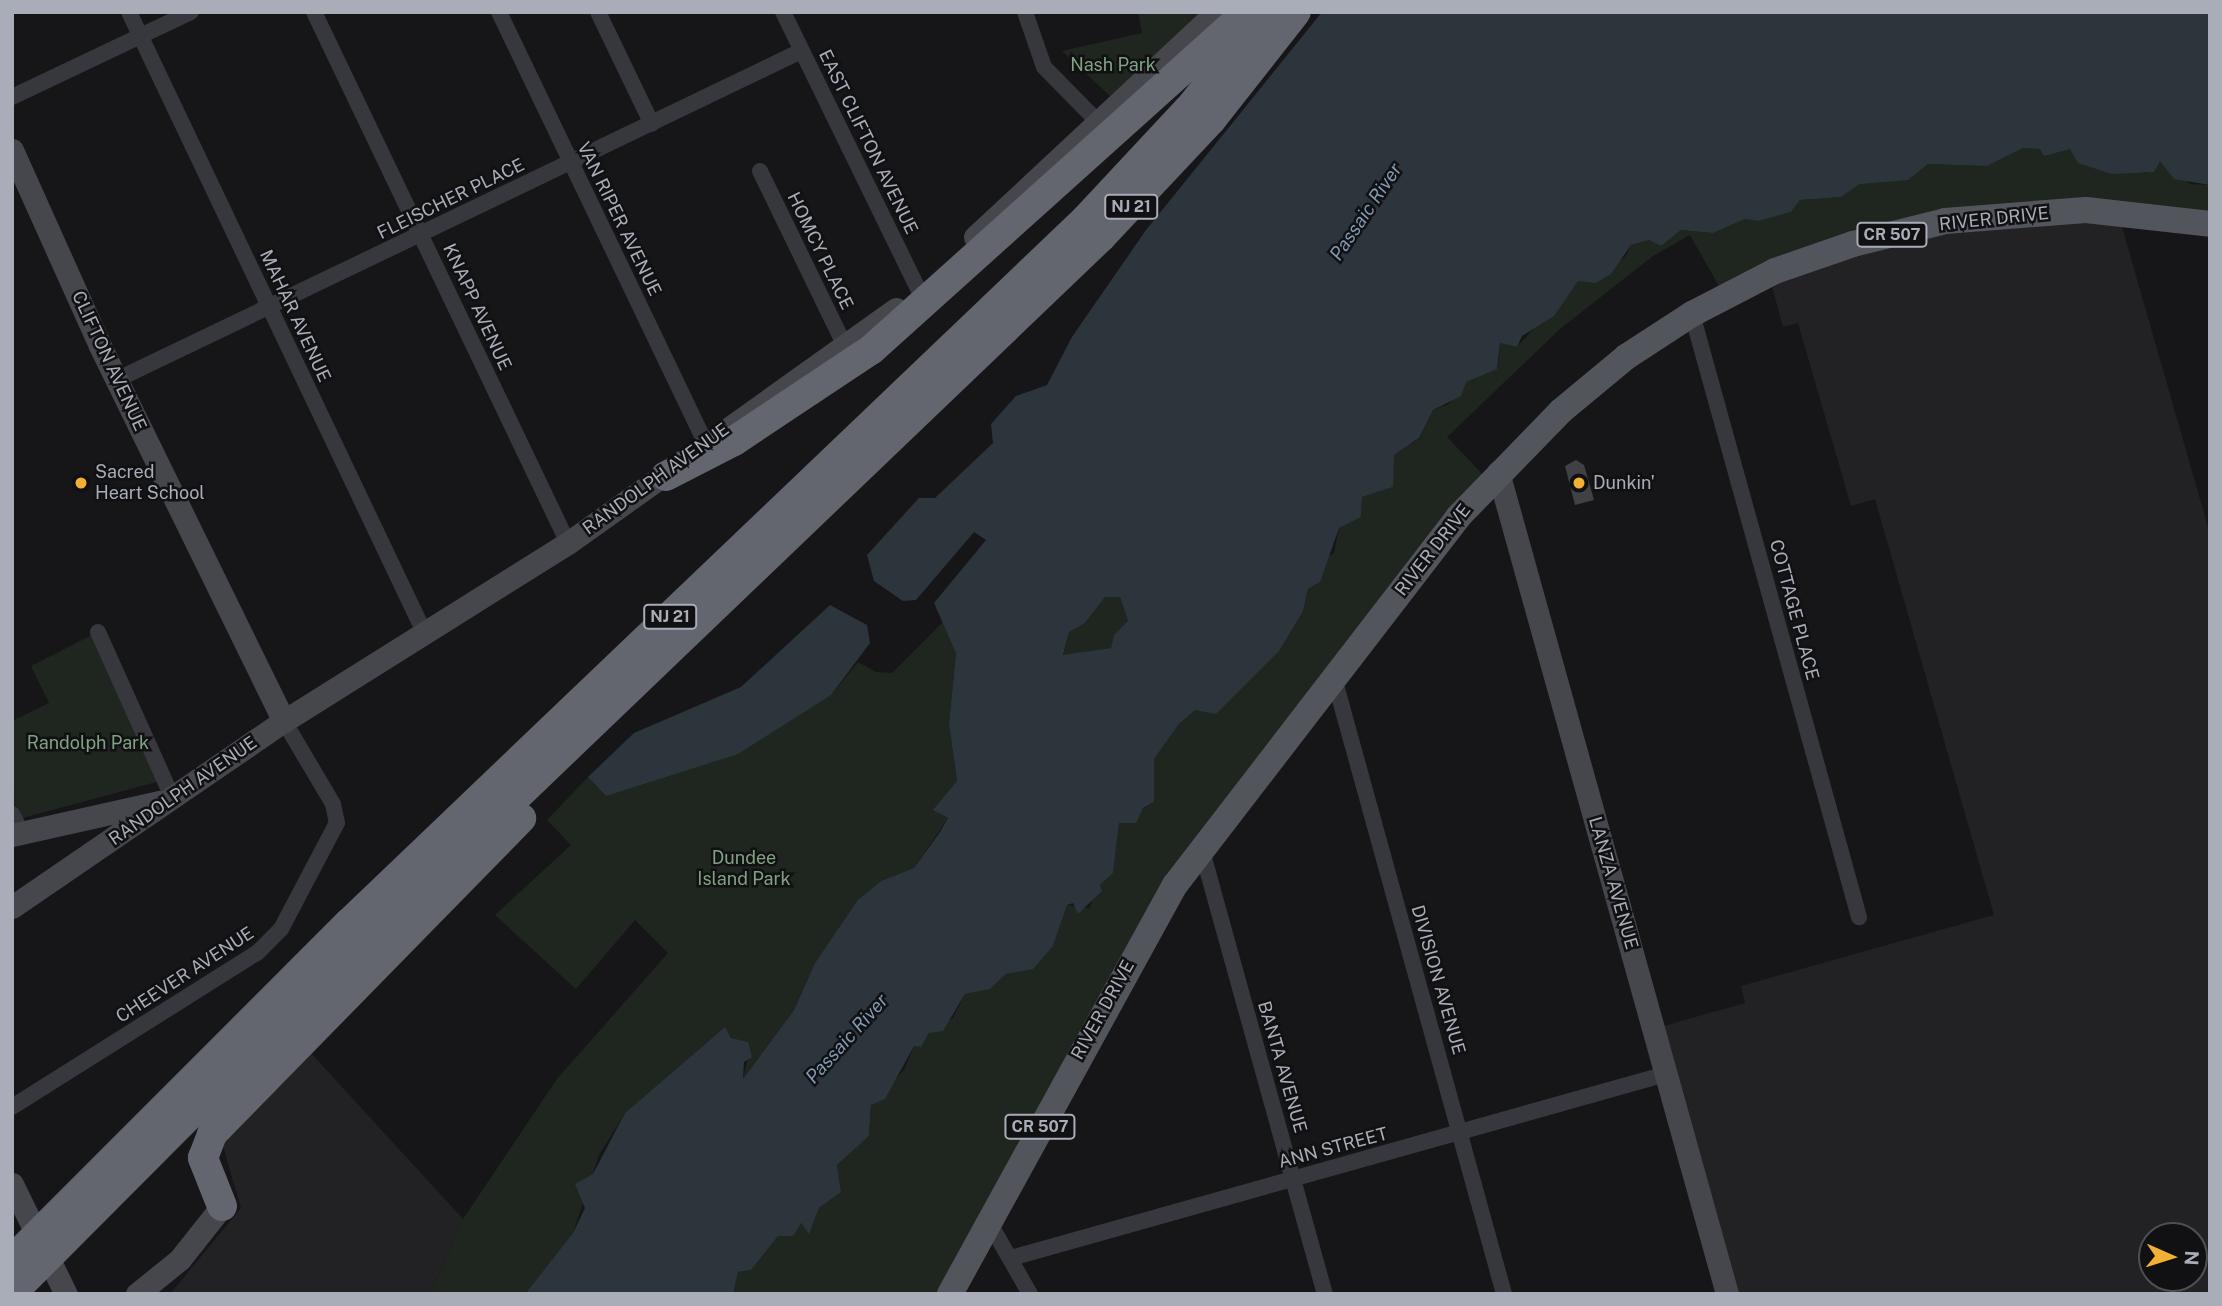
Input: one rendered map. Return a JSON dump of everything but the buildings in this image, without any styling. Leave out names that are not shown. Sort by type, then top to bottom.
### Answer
[{"type":"highway","points":[[666,476],[734,441],[880,343],[1247,12]]},
{"type":"highway","name":"NJ 21","points":[[17,1272],[349,923],[1085,220],[1193,104],[1266,12]]},
{"type":"highway","name":"NJ 21","points":[[66,1222],[306,998],[1139,199],[1296,12]]},
{"type":"highway","points":[[222,1206],[203,1158],[212,1133],[705,632],[803,523]]},
{"type":"main road","name":"RIVER DRIVE","points":[[950,1294],[1129,960],[1202,851],[1334,678],[1498,472],[1626,356],[1692,314],[1775,271],[1945,221],[2086,210],[2210,224]]},
{"type":"street","name":"MAHAR AVENUE","points":[[129,12],[426,636]]},
{"type":"street","points":[[12,97],[191,12]]},
{"type":"street","name":"KNAPP AVENUE","points":[[314,12],[568,543]]},
{"type":"street","name":"VAN RIPER AVENUE","points":[[499,12],[705,442]]},
{"type":"street","points":[[598,12],[652,124]]},
{"type":"street","name":"EAST CLIFTON AVENUE","points":[[783,12],[918,289]]},
{"type":"street","points":[[1025,12],[1044,67],[1099,123]]},
{"type":"street","name":"RANDOLPH AVENUE","points":[[12,907],[285,721],[426,636],[568,543],[666,476],[705,442],[846,348],[918,289],[1216,12]]},
{"type":"street","name":"FLEISCHER PLACE","points":[[116,380],[801,51]]},
{"type":"street","name":"CLIFTON AVENUE","points":[[12,150],[116,380],[285,721]]},
{"type":"street","name":"HOMCY PLACE","points":[[760,172],[846,348]]},
{"type":"street","name":"COTTAGE PLACE","points":[[1692,314],[1859,917]]},
{"type":"street","name":"LANZA AVENUE","points":[[1498,472],[1727,1294]]},
{"type":"street","points":[[15,827],[173,799],[98,632]]},
{"type":"street","name":"DIVISION AVENUE","points":[[1334,678],[1504,1294]]},
{"type":"street","name":"CHEEVER AVENUE","points":[[12,1107],[257,953],[281,929],[337,823],[333,804],[285,721]]},
{"type":"street","name":"BANTA AVENUE","points":[[1202,851],[1325,1294]]},
{"type":"street","name":"ANN STREET","points":[[1011,1258],[1666,1074]]},
{"type":"street","points":[[12,1184],[66,1294]]},
{"type":"street","points":[[137,1294],[180,1259],[222,1206]]},
{"type":"street","points":[[989,1223],[1031,1294]]},
{"type":"shaded area","points":[[2118,213],[2210,534],[2210,1294],[1728,1294],[1653,1029],[1745,1003],[1741,986],[1994,915],[1875,499],[1851,506],[1798,323],[1783,327],[1770,279],[1886,239]]},
{"type":"shaded area","points":[[309,1051],[463,1219],[430,1294],[170,1294],[241,1208],[222,1143]]},
{"type":"green space","name":"Nash Park","points":[[1138,12],[1207,12],[1112,98],[1062,51],[1142,33]]},
{"type":"green space","points":[[2023,148],[2070,149],[2112,174],[2136,169],[2146,174],[2160,160],[2190,184],[2210,185],[2210,225],[1945,221],[1725,297],[1690,235],[1653,256],[1560,329],[1447,437],[1489,481],[1202,851],[949,1294],[733,1294],[738,1272],[751,1270],[778,1236],[801,1223],[809,1233],[819,1208],[841,1192],[837,1165],[869,1136],[871,1105],[904,1070],[914,1046],[921,1047],[929,1033],[953,1018],[965,994],[990,989],[1006,974],[1033,968],[1053,945],[1067,905],[1089,908],[1100,885],[1113,873],[1119,823],[1154,802],[1154,759],[1179,724],[1303,611],[1308,589],[1320,582],[1325,558],[1334,553],[1339,528],[1361,517],[1362,497],[1393,487],[1393,455],[1419,439],[1433,410],[1449,404],[1466,382],[1498,367],[1500,343],[1517,347],[1578,280],[1592,280],[1626,256],[1631,245],[1649,240],[1661,246],[1681,230],[1713,233],[1745,219],[1759,221],[1791,212],[1800,200],[1841,197],[1860,184],[1928,164],[1987,166]]},
{"type":"green space","points":[[1105,597],[1120,597],[1128,622],[1114,635],[1111,648],[1063,656],[1069,632],[1085,623]]},
{"type":"green space","name":"Dundee Island Park","points":[[946,619],[956,653],[949,724],[957,782],[934,810],[948,818],[914,868],[881,881],[815,963],[794,1010],[743,1079],[748,1058],[724,1028],[625,1113],[599,1155],[573,1233],[525,1294],[430,1294],[463,1219],[557,1079],[668,953],[635,920],[576,989],[495,915],[571,845],[547,820],[588,777],[606,796],[831,695],[858,662],[876,672],[892,673]]},
{"type":"green space","name":"Randolph Park","points":[[98,632],[164,780],[15,820],[12,721],[49,703],[31,666]]},
{"type":"water","name":"Passaic River","points":[[1322,12],[2210,12],[2210,185],[2174,179],[2160,161],[2154,172],[2112,174],[2078,163],[2070,149],[2044,156],[2040,149],[2023,148],[1987,166],[1928,164],[1908,180],[1860,184],[1841,197],[1800,200],[1791,212],[1759,221],[1745,219],[1713,233],[1681,230],[1661,246],[1649,240],[1631,245],[1611,274],[1596,283],[1578,281],[1554,316],[1522,336],[1517,347],[1500,343],[1497,369],[1466,382],[1461,396],[1433,410],[1419,438],[1394,455],[1393,487],[1362,497],[1361,517],[1339,528],[1320,582],[1308,589],[1303,611],[1279,651],[1216,714],[1195,710],[1179,724],[1154,759],[1154,802],[1143,808],[1136,823],[1119,823],[1113,873],[1100,885],[1102,891],[1078,914],[1073,903],[1067,905],[1053,946],[1033,969],[1006,974],[990,989],[965,994],[943,1031],[929,1033],[921,1047],[914,1046],[885,1099],[871,1105],[869,1136],[837,1165],[841,1192],[819,1208],[809,1234],[801,1223],[793,1236],[778,1236],[751,1270],[738,1272],[733,1294],[525,1294],[573,1233],[585,1208],[575,1184],[593,1174],[625,1113],[725,1027],[731,1038],[748,1042],[752,1057],[744,1062],[743,1079],[794,1010],[815,963],[858,900],[881,881],[914,868],[940,832],[948,818],[933,810],[957,781],[949,724],[956,653],[934,603],[986,540],[974,532],[916,600],[903,601],[874,581],[867,555],[919,498],[935,498],[993,443],[991,424],[1016,396],[1047,385],[1072,337],[1146,230]],"holes":[[[1105,597],[1120,597],[1128,621],[1114,635],[1111,648],[1063,655],[1069,632],[1085,623]]]},
{"type":"water","points":[[830,605],[867,625],[870,643],[831,695],[738,754],[606,796],[588,777],[634,733],[741,687]]},
{"type":"place","name":"Sacred Heart School","points":[[81,483]]},
{"type":"place","name":"Dunkin'","points":[[1579,483]]}]
